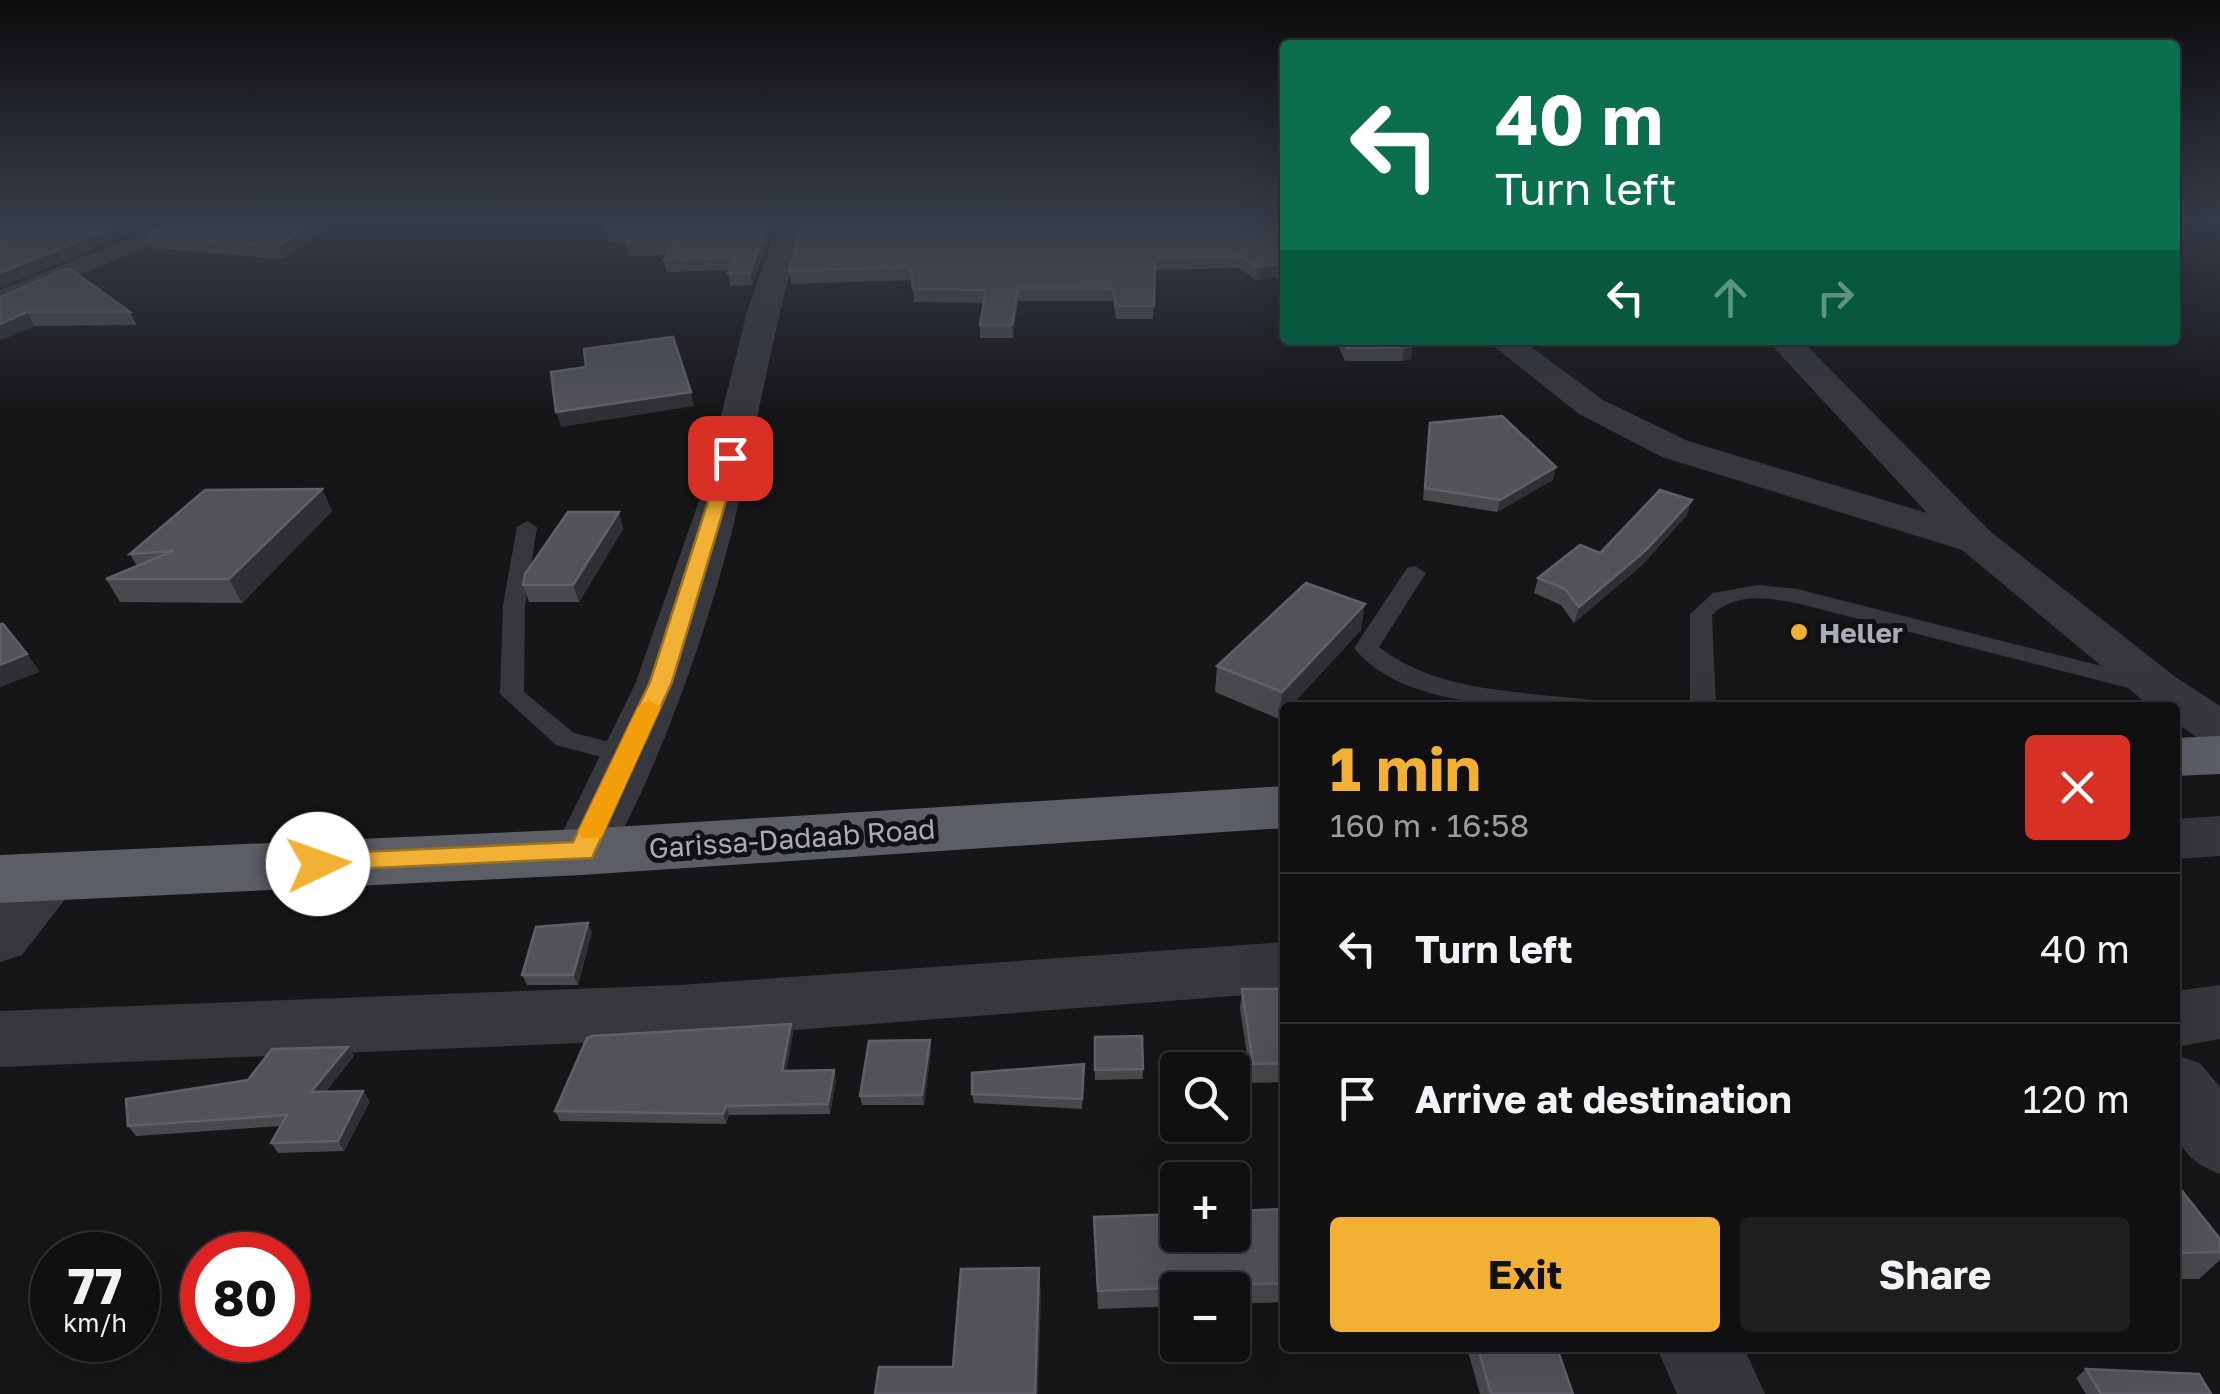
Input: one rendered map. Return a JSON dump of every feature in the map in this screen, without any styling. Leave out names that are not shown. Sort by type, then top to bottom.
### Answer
[{"type":"highway","points":[[2180,757],[2220,755]]},
{"type":"highway","name":"Garissa-Dadaab Road","points":[[27,878],[582,852],[1280,807]]},
{"type":"street","points":[[0,300],[37,285]]},
{"type":"street","points":[[582,852],[661,682],[722,492],[771,285]]},
{"type":"street","points":[[1509,345],[1592,407],[1675,449],[1977,542]]},
{"type":"street","points":[[1787,345],[1977,542],[2179,702]]},
{"type":"street","points":[[2180,703],[2220,729]]},
{"type":"street","points":[[2180,839],[2220,836]]},
{"type":"street","points":[[0,938],[27,878]]},
{"type":"street","points":[[0,1039],[678,1012],[1280,968]]},
{"type":"street","points":[[2180,1018],[2220,1012]]},
{"type":"street","points":[[2180,1092],[2220,1141]]},
{"type":"street","points":[[1701,1352],[1722,1394]]},
{"type":"lane","points":[[527,527],[514,604],[512,694],[565,739],[628,754]]},
{"type":"lane","points":[[1415,574],[1366,648],[1382,665],[1416,682],[1551,702]]},
{"type":"lane","points":[[1704,702],[1701,614],[1712,600],[1749,590],[1797,596],[2158,688]]},
{"type":"building","points":[[28,285],[93,285],[130,312],[27,312],[0,324],[0,297]]},
{"type":"building","points":[[913,285],[1154,285],[1154,306],[1116,306],[1113,289],[1018,288],[1012,325],[980,325],[986,290],[913,289]]},
{"type":"building","points":[[673,337],[691,392],[556,412],[551,372],[586,367],[584,349]]},
{"type":"building","points":[[1346,345],[1413,346],[1347,348]]},
{"type":"building","points":[[1502,416],[1556,467],[1500,500],[1425,488],[1430,423]]},
{"type":"building","points":[[322,489],[229,579],[106,579],[173,551],[130,554],[205,490]]},
{"type":"building","points":[[1660,490],[1692,500],[1646,550],[1579,607],[1565,589],[1538,578],[1580,545],[1600,553]]},
{"type":"building","points":[[568,512],[619,512],[573,585],[523,585],[525,574]]},
{"type":"building","points":[[1306,583],[1365,604],[1282,692],[1217,666]]},
{"type":"building","points":[[0,624],[27,654],[0,665]]},
{"type":"building","points":[[588,923],[573,975],[522,975],[536,927]]},
{"type":"building","points":[[1242,989],[1280,989],[1280,1063],[1253,1064]]},
{"type":"building","points":[[791,1024],[782,1071],[834,1070],[828,1104],[726,1106],[723,1114],[555,1111],[587,1038],[592,1036]]},
{"type":"building","points":[[1142,1036],[1143,1069],[1095,1070],[1095,1037]]},
{"type":"building","points":[[930,1040],[922,1095],[860,1096],[869,1041]]},
{"type":"building","points":[[348,1047],[311,1092],[363,1091],[338,1141],[271,1143],[287,1115],[128,1126],[126,1099],[248,1080],[272,1049]]},
{"type":"building","points":[[1084,1064],[1082,1099],[972,1094],[972,1073]]},
{"type":"building","points":[[2180,1188],[2220,1239],[2220,1252],[2180,1253]]},
{"type":"building","points":[[1280,1209],[1280,1283],[1250,1284],[1250,1272],[1160,1272],[1160,1288],[1098,1291],[1094,1217],[1160,1215],[1160,1252],[1250,1252],[1250,1210]]},
{"type":"building","points":[[1039,1268],[1035,1394],[875,1394],[879,1367],[953,1367],[961,1269]]},
{"type":"building","points":[[1479,1352],[1558,1352],[1573,1394],[1491,1394]]},
{"type":"building","points":[[2086,1369],[2199,1374],[2211,1394],[2101,1394]]},
{"type":"slow traffic","points":[[591,832],[649,707]]},
{"type":"place","name":"Heller","points":[[1799,632]]},
{"type":"route","points":[[318,864],[582,852],[661,682],[730,458]]}]
